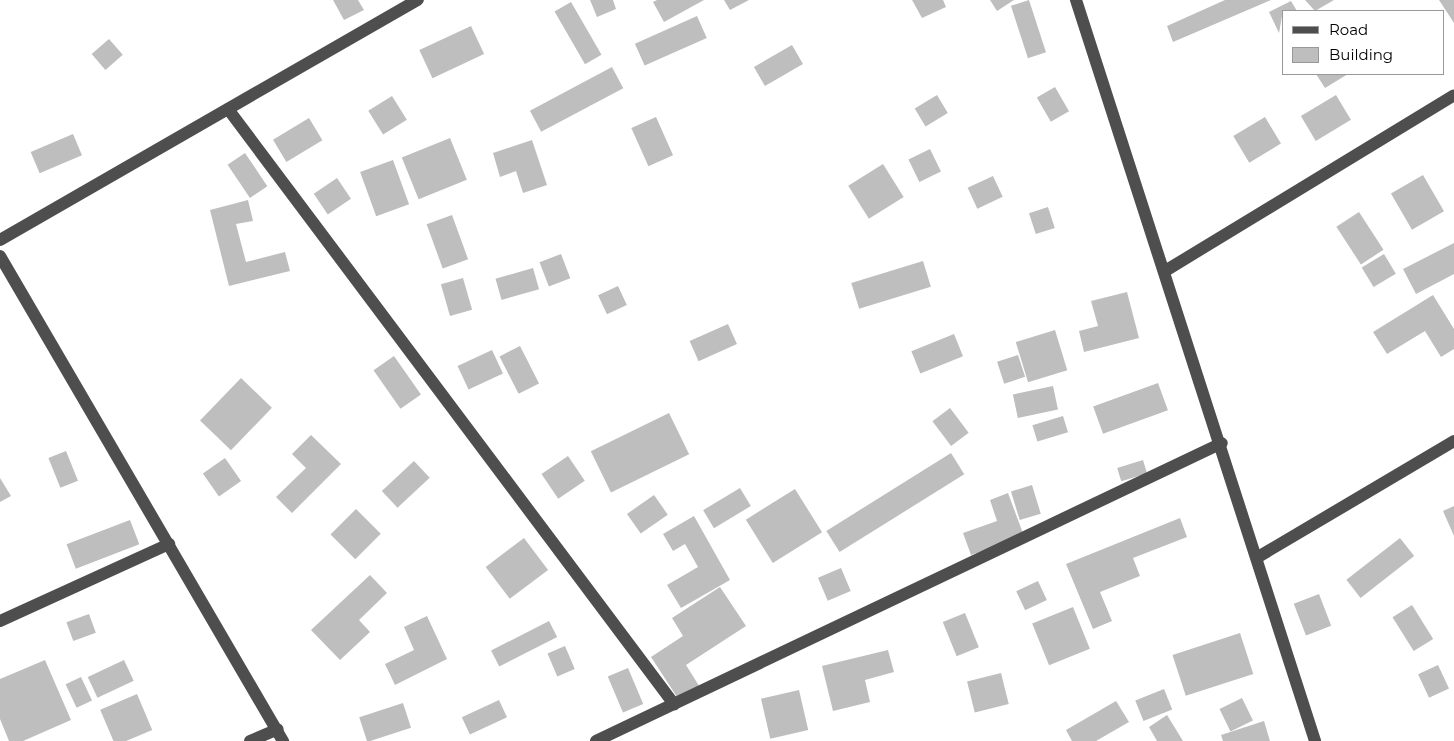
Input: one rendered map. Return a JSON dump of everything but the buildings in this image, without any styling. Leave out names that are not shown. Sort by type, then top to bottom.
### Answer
[{"type":"street","points":[[0,240],[418,0]]},
{"type":"street","points":[[1076,0],[1222,443],[1315,741]]},
{"type":"street","points":[[1165,271],[1454,95]]},
{"type":"street","points":[[228,109],[674,704]]},
{"type":"street","points":[[0,256],[278,729],[283,741]]},
{"type":"street","points":[[1258,557],[1454,441]]},
{"type":"street","points":[[596,741],[1222,443]]},
{"type":"street","points":[[0,621],[169,544]]},
{"type":"street","points":[[250,741],[278,729]]}]
